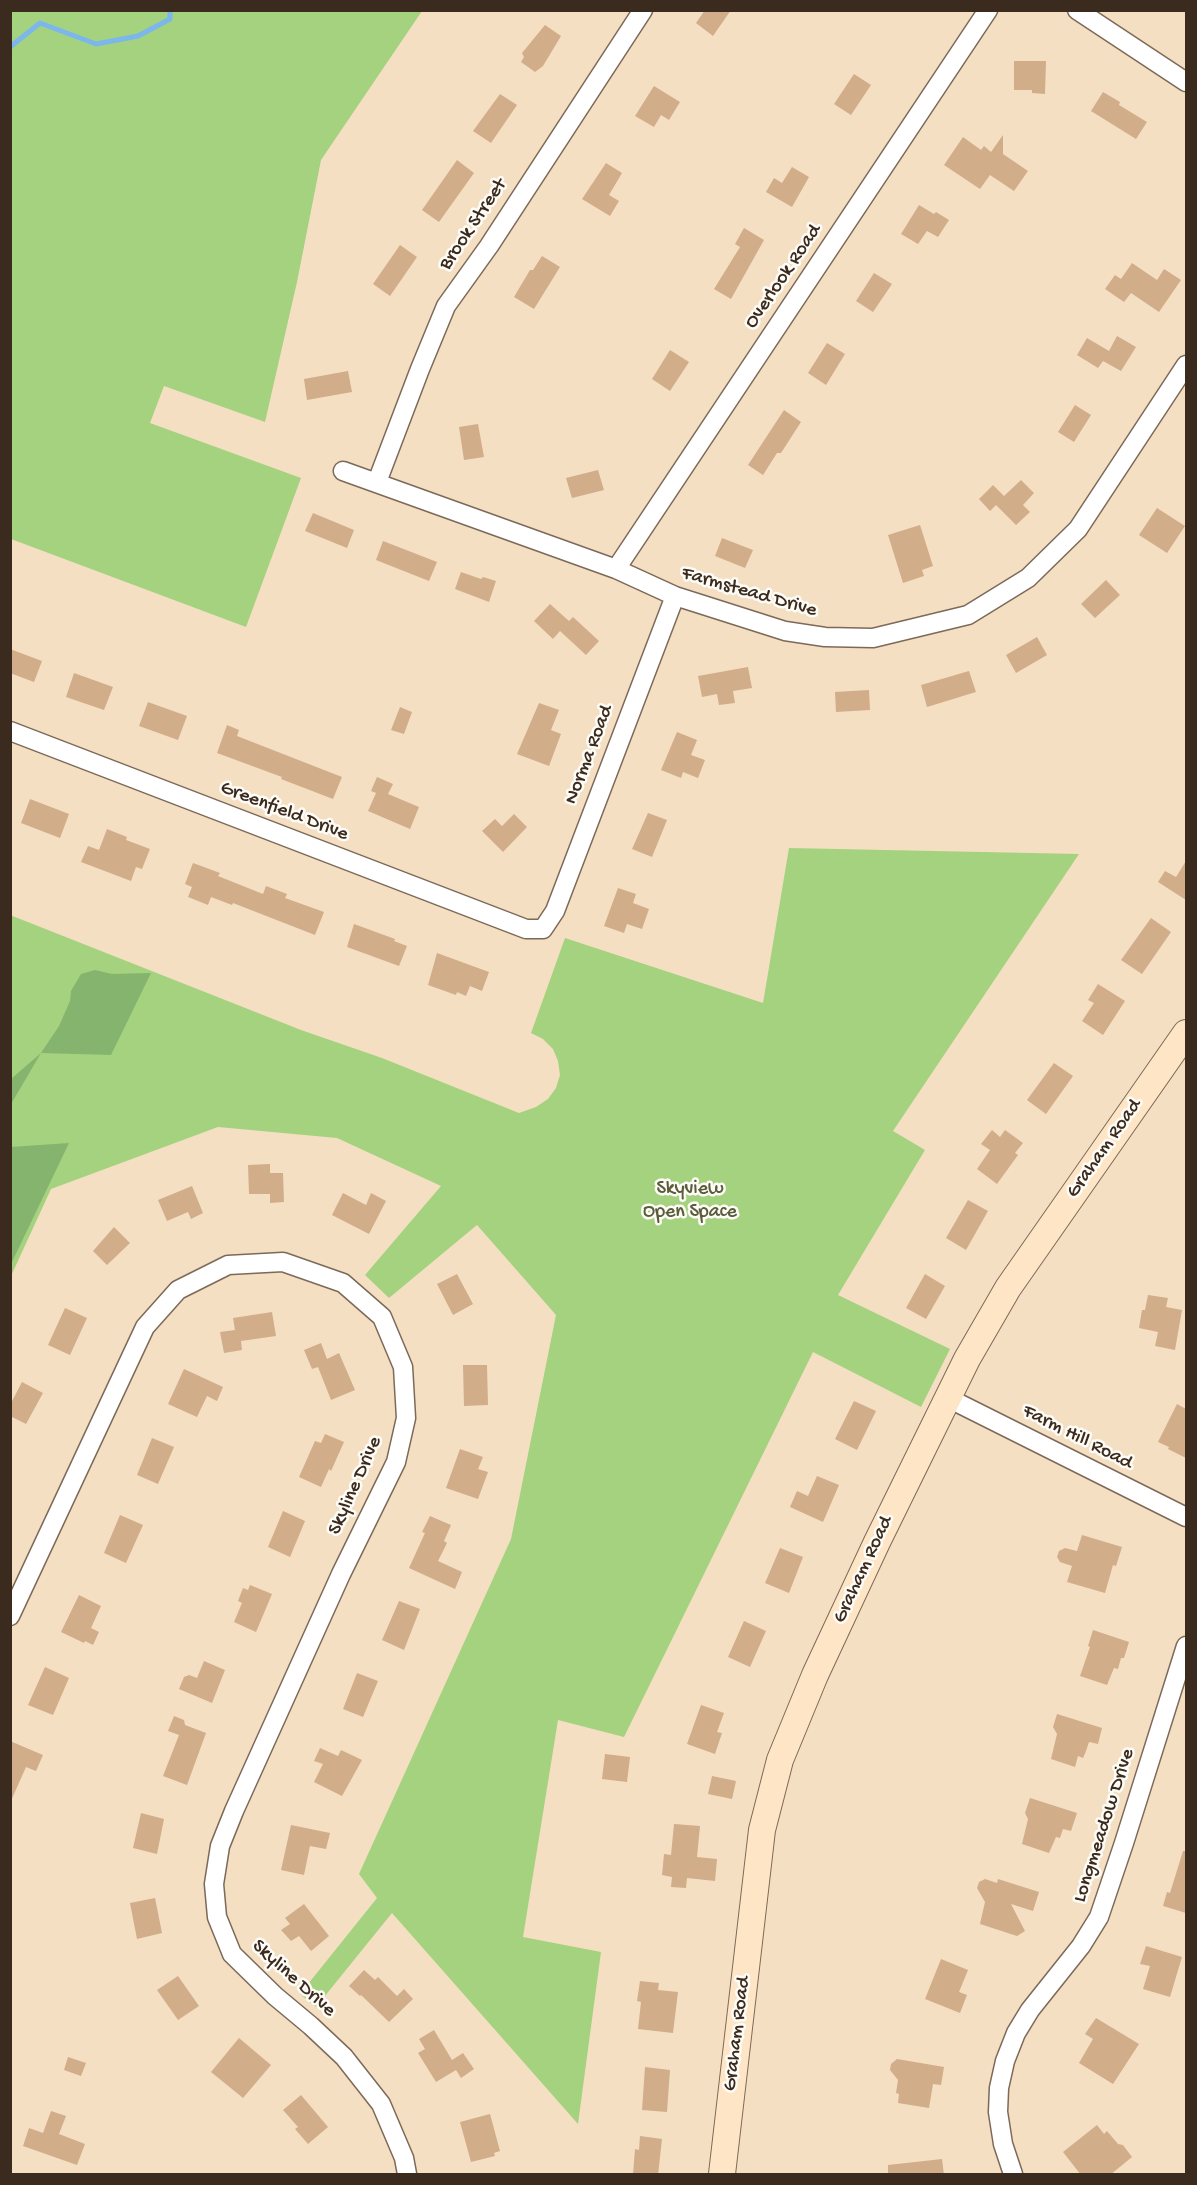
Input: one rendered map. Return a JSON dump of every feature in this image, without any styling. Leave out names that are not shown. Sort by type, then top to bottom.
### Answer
[{"type":"street","name":"Brook Street","points":[[377,482],[446,306],[489,246],[643,10]]},
{"type":"street","name":"Overlook Road","points":[[616,569],[988,10]]},
{"type":"street","points":[[1077,10],[1186,82]]},
{"type":"street","name":"Farmstead Drive","points":[[343,471],[616,569],[675,596],[784,631],[825,637],[873,638],[968,615],[1028,578],[1078,529],[1186,365]]},
{"type":"street","name":"Norma Road","points":[[543,929],[555,911],[675,596]]},
{"type":"street","name":"Greenfield Drive","points":[[10,731],[526,929],[543,929]]},
{"type":"street","name":"Graham Road","points":[[722,2175],[762,1830],[780,1760],[815,1675],[862,1573],[968,1359],[1008,1288],[1186,1034]]},
{"type":"street","name":"Skyline Drive","points":[[10,1616],[145,1327],[178,1290],[228,1265],[283,1262],[343,1283],[382,1317],[403,1367],[406,1418],[396,1462],[341,1574],[234,1811],[220,1846],[214,1884],[217,1917],[232,1954],[275,1996],[344,2057],[381,2104],[405,2158],[407,2175]]},
{"type":"street","name":"Farm Hill Road","points":[[948,1398],[1186,1517]]},
{"type":"street","name":"Longmeadow Drive","points":[[1013,2175],[1003,2144],[998,2112],[999,2088],[1005,2061],[1016,2033],[1030,2010],[1080,1946],[1099,1917],[1186,1646]]},
{"type":"green space","points":[[10,11],[422,11],[321,160],[297,282],[265,422],[164,386],[150,423],[301,478],[246,627],[11,539]]},
{"type":"green space","name":"Skyview Open Space","points":[[789,848],[1079,854],[893,1131],[925,1150],[838,1295],[950,1349],[921,1407],[813,1352],[624,1737],[558,1720],[523,1937],[601,1952],[578,2124],[392,1913],[316,2007],[300,1994],[377,1898],[359,1874],[511,1539],[556,1315],[477,1225],[389,1298],[365,1275],[441,1186],[337,1138],[218,1127],[51,1189],[11,1276],[10,915],[519,1113],[536,1107],[548,1099],[556,1088],[560,1075],[553,1049],[543,1039],[531,1033],[565,938],[763,1003]]},
{"type":"green space","points":[[95,970],[112,974],[151,973],[111,1055],[41,1053],[59,1026],[70,1001],[71,991],[81,974]]},
{"type":"green space","points":[[41,1053],[11,1104],[11,1079]]},
{"type":"green space","points":[[69,1143],[12,1262],[11,1262],[11,1147]]},
{"type":"building","points":[[705,10],[731,10],[713,36],[696,23]]},
{"type":"building","points":[[545,25],[561,36],[543,66],[535,72],[521,62],[524,57],[522,53]]},
{"type":"building","points":[[1014,61],[1046,61],[1045,94],[1032,93],[1032,90],[1014,90]]},
{"type":"building","points":[[854,74],[871,85],[851,115],[834,104]]},
{"type":"building","points":[[654,86],[680,102],[669,120],[661,115],[654,127],[635,116]]},
{"type":"building","points":[[1103,92],[1147,122],[1136,139],[1091,111]]},
{"type":"building","points":[[500,94],[517,105],[491,143],[473,131]]},
{"type":"building","points":[[1003,135],[1003,154],[1028,171],[1014,191],[990,175],[980,189],[944,165],[963,137],[981,150],[984,146],[991,152]]},
{"type":"building","points":[[457,160],[474,173],[439,222],[422,210]]},
{"type":"building","points":[[606,163],[622,173],[609,195],[619,201],[610,216],[582,199]]},
{"type":"building","points":[[792,167],[809,177],[792,207],[766,192],[774,178],[782,183]]},
{"type":"building","points":[[919,205],[949,220],[938,237],[927,231],[918,244],[901,234]]},
{"type":"building","points":[[744,228],[764,240],[731,299],[714,289],[740,247],[735,244]]},
{"type":"building","points":[[400,245],[417,257],[390,296],[373,284]]},
{"type":"building","points":[[542,256],[560,267],[534,309],[514,297],[530,270],[533,270]]},
{"type":"building","points":[[1132,263],[1157,280],[1164,269],[1181,280],[1159,312],[1131,293],[1124,302],[1105,289],[1115,275],[1121,279]]},
{"type":"building","points":[[874,273],[892,284],[873,312],[856,301]]},
{"type":"building","points":[[1117,336],[1136,347],[1121,371],[1103,361],[1098,368],[1077,355],[1087,338],[1109,351]]},
{"type":"building","points":[[827,343],[845,354],[826,385],[808,373]]},
{"type":"building","points":[[670,350],[689,362],[670,391],[652,379]]},
{"type":"building","points":[[348,371],[352,392],[307,400],[304,379]]},
{"type":"building","points":[[1075,405],[1091,415],[1074,442],[1058,432]]},
{"type":"building","points":[[784,410],[801,422],[781,453],[777,453],[763,475],[748,465]]},
{"type":"building","points":[[478,424],[484,457],[464,460],[459,427]]},
{"type":"building","points":[[598,470],[604,490],[572,498],[566,478]]},
{"type":"building","points":[[1021,480],[1034,493],[1023,505],[1030,512],[1016,525],[996,505],[990,511],[979,499],[993,485],[1004,496]]},
{"type":"building","points":[[1157,508],[1185,526],[1167,553],[1139,535]]},
{"type":"building","points":[[313,513],[354,530],[347,548],[305,531]]},
{"type":"building","points":[[920,525],[933,566],[922,570],[924,576],[903,583],[888,535]]},
{"type":"building","points":[[722,538],[753,550],[745,568],[715,556]]},
{"type":"building","points":[[383,541],[437,562],[429,581],[376,560]]},
{"type":"building","points":[[461,572],[496,581],[489,602],[455,589]]},
{"type":"building","points":[[1106,580],[1120,595],[1095,618],[1081,604]]},
{"type":"building","points":[[550,604],[569,621],[573,617],[599,641],[586,655],[560,631],[553,639],[534,621]]},
{"type":"building","points":[[1037,637],[1047,655],[1016,673],[1006,655]]},
{"type":"building","points":[[10,649],[42,661],[34,682],[10,673]]},
{"type":"building","points":[[748,667],[752,688],[733,691],[735,703],[719,705],[717,694],[702,697],[698,676]]},
{"type":"building","points":[[969,671],[976,692],[927,707],[921,685]]},
{"type":"building","points":[[74,673],[113,687],[104,710],[66,697]]},
{"type":"building","points":[[869,690],[870,710],[836,712],[835,692]]},
{"type":"building","points":[[148,702],[187,716],[178,740],[139,726]]},
{"type":"building","points":[[539,703],[559,710],[551,730],[561,734],[549,766],[517,754]]},
{"type":"building","points":[[400,707],[412,712],[404,734],[391,730]]},
{"type":"building","points":[[227,725],[239,730],[237,736],[342,777],[333,799],[217,753]]},
{"type":"building","points":[[677,732],[697,740],[691,755],[705,760],[698,778],[683,772],[681,778],[661,770]]},
{"type":"building","points":[[377,777],[393,784],[388,794],[419,807],[410,829],[368,811],[376,793],[371,791]]},
{"type":"building","points":[[30,799],[69,814],[60,838],[21,823]]},
{"type":"building","points":[[648,813],[667,820],[652,857],[632,849]]},
{"type":"building","points":[[514,814],[527,827],[503,852],[482,831],[495,819],[502,826]]},
{"type":"building","points":[[107,829],[127,837],[126,840],[150,849],[142,869],[136,867],[131,881],[81,862],[88,846],[99,850]]},
{"type":"building","points":[[1186,861],[1186,900],[1158,882],[1165,871],[1176,877]]},
{"type":"building","points":[[193,863],[263,894],[266,886],[287,894],[285,898],[324,912],[315,935],[233,903],[232,905],[211,897],[208,905],[188,897],[192,887],[185,884]]},
{"type":"building","points":[[618,888],[636,894],[633,903],[649,909],[642,929],[627,924],[624,933],[604,926]]},
{"type":"building","points":[[1151,918],[1171,932],[1142,974],[1121,960]]},
{"type":"building","points":[[354,924],[395,939],[394,941],[407,946],[399,966],[347,947]]},
{"type":"building","points":[[437,953],[489,972],[482,991],[470,986],[466,996],[457,992],[456,995],[428,985]]},
{"type":"building","points":[[1098,984],[1125,1001],[1103,1035],[1082,1021],[1094,1003],[1088,1000]]},
{"type":"building","points":[[1054,1063],[1073,1076],[1046,1114],[1027,1100]]},
{"type":"building","points":[[992,1130],[1000,1137],[1005,1130],[1023,1143],[1015,1153],[1018,1155],[997,1184],[977,1169],[990,1150],[981,1144]]},
{"type":"building","points":[[270,1164],[270,1173],[283,1173],[284,1202],[270,1203],[270,1194],[249,1194],[248,1165]]},
{"type":"building","points":[[192,1186],[203,1213],[191,1219],[188,1212],[167,1221],[158,1200]]},
{"type":"building","points":[[343,1193],[366,1205],[371,1193],[386,1201],[369,1234],[332,1215]]},
{"type":"building","points":[[968,1200],[988,1211],[966,1250],[946,1238]]},
{"type":"building","points":[[114,1227],[130,1243],[107,1265],[93,1251]]},
{"type":"building","points":[[457,1274],[473,1304],[453,1315],[437,1284]]},
{"type":"building","points":[[925,1274],[945,1286],[926,1319],[906,1308]]},
{"type":"building","points":[[1148,1295],[1168,1298],[1166,1307],[1182,1310],[1175,1350],[1155,1346],[1158,1332],[1139,1328],[1142,1310],[1145,1310]]},
{"type":"building","points":[[65,1308],[87,1318],[70,1355],[48,1345]]},
{"type":"building","points":[[272,1312],[276,1336],[241,1341],[242,1350],[224,1353],[220,1332],[235,1330],[233,1318]]},
{"type":"building","points":[[321,1343],[327,1359],[339,1353],[355,1390],[331,1400],[318,1367],[312,1369],[304,1350]]},
{"type":"building","points":[[463,1365],[487,1365],[488,1405],[464,1406]]},
{"type":"building","points":[[184,1369],[223,1387],[217,1401],[207,1396],[197,1417],[168,1404]]},
{"type":"building","points":[[22,1382],[43,1393],[26,1424],[10,1416],[10,1405]]},
{"type":"building","points":[[854,1401],[876,1411],[857,1450],[835,1439]]},
{"type":"building","points":[[1177,1404],[1186,1409],[1186,1458],[1158,1442]]},
{"type":"building","points":[[325,1434],[344,1442],[321,1487],[299,1477],[315,1441],[321,1443]]},
{"type":"building","points":[[152,1438],[174,1447],[158,1484],[137,1475]]},
{"type":"building","points":[[460,1449],[483,1457],[478,1469],[488,1472],[478,1499],[446,1488]]},
{"type":"building","points":[[817,1476],[839,1485],[823,1522],[790,1507],[797,1491],[808,1496]]},
{"type":"building","points":[[283,1511],[305,1521],[290,1557],[268,1547]]},
{"type":"building","points":[[120,1515],[143,1525],[126,1563],[104,1553]]},
{"type":"building","points":[[430,1516],[451,1525],[444,1541],[447,1543],[438,1561],[462,1572],[455,1589],[409,1568]]},
{"type":"building","points":[[1082,1535],[1122,1547],[1116,1566],[1113,1565],[1105,1593],[1067,1582],[1072,1566],[1060,1562],[1057,1557],[1059,1551],[1065,1548],[1077,1551]]},
{"type":"building","points":[[780,1548],[803,1557],[789,1593],[765,1583]]},
{"type":"building","points":[[250,1585],[272,1594],[256,1632],[234,1622],[242,1603],[238,1601],[243,1588],[248,1590]]},
{"type":"building","points":[[79,1595],[101,1606],[91,1628],[99,1632],[93,1645],[61,1632]]},
{"type":"building","points":[[399,1601],[420,1609],[404,1650],[382,1640]]},
{"type":"building","points":[[744,1621],[766,1631],[750,1667],[728,1657]]},
{"type":"building","points":[[1093,1630],[1129,1642],[1124,1658],[1121,1658],[1118,1669],[1114,1668],[1107,1685],[1080,1676]]},
{"type":"building","points":[[204,1661],[225,1670],[212,1703],[179,1689],[184,1677],[189,1675],[197,1678]]},
{"type":"building","points":[[45,1667],[69,1678],[53,1715],[28,1705]]},
{"type":"building","points":[[357,1673],[378,1681],[363,1717],[343,1709]]},
{"type":"building","points":[[701,1705],[724,1713],[717,1732],[722,1733],[715,1754],[687,1744]]},
{"type":"building","points":[[1057,1714],[1102,1728],[1098,1744],[1089,1742],[1083,1758],[1078,1756],[1075,1767],[1051,1759],[1057,1734],[1053,1727]]},
{"type":"building","points":[[174,1716],[184,1720],[185,1725],[206,1733],[187,1785],[163,1776],[179,1735],[168,1731]]},
{"type":"building","points":[[10,1741],[43,1755],[36,1771],[26,1767],[10,1803]]},
{"type":"building","points":[[320,1748],[338,1756],[341,1750],[362,1760],[342,1796],[314,1782],[323,1764],[314,1761]]},
{"type":"building","points":[[605,1754],[630,1757],[627,1782],[602,1779]]},
{"type":"building","points":[[712,1776],[736,1781],[732,1799],[708,1794]]},
{"type":"building","points":[[1030,1798],[1077,1813],[1071,1831],[1063,1829],[1060,1838],[1056,1837],[1049,1853],[1022,1844],[1028,1819],[1025,1813]]},
{"type":"building","points":[[141,1813],[164,1819],[157,1854],[133,1848]]},
{"type":"building","points":[[674,1824],[700,1826],[697,1857],[717,1859],[715,1881],[687,1878],[686,1888],[671,1887],[672,1877],[662,1875],[664,1854],[671,1855]]},
{"type":"building","points":[[291,1825],[330,1833],[326,1849],[310,1846],[304,1875],[281,1870]]},
{"type":"building","points":[[1183,1851],[1186,1851],[1186,1913],[1163,1906],[1167,1892],[1170,1893]]},
{"type":"building","points":[[985,1879],[997,1883],[998,1879],[1039,1892],[1033,1911],[1011,1904],[1025,1931],[1017,1936],[980,1924],[985,1902],[977,1888],[979,1882]]},
{"type":"building","points":[[155,1898],[162,1933],[137,1939],[130,1903]]},
{"type":"building","points":[[304,1904],[329,1936],[311,1951],[299,1936],[291,1941],[281,1930],[290,1924],[285,1918]]},
{"type":"building","points":[[1146,1946],[1182,1957],[1170,1997],[1143,1989],[1150,1966],[1140,1964]]},
{"type":"building","points":[[941,1959],[968,1970],[959,1992],[967,1995],[960,2013],[925,1999]]},
{"type":"building","points":[[364,1970],[375,1980],[378,1977],[397,1996],[404,1989],[413,1999],[389,2022],[349,1986]]},
{"type":"building","points":[[178,1976],[199,2006],[178,2020],[157,1990]]},
{"type":"building","points":[[640,1981],[659,1983],[658,1990],[678,1992],[673,2033],[638,2029],[641,2002],[637,2001]]},
{"type":"building","points":[[1096,2018],[1139,2044],[1113,2084],[1079,2063],[1093,2039],[1085,2034]]},
{"type":"building","points":[[434,2030],[452,2060],[463,2053],[474,2069],[461,2078],[456,2070],[436,2082],[418,2053],[425,2049],[419,2039]]},
{"type":"building","points":[[239,2038],[271,2065],[243,2098],[211,2072]]},
{"type":"building","points":[[68,2057],[86,2063],[81,2076],[64,2070]]},
{"type":"building","points":[[897,2059],[944,2067],[941,2085],[933,2084],[929,2108],[898,2103],[899,2094],[896,2093],[898,2080],[890,2070],[891,2064]]},
{"type":"building","points":[[645,2067],[670,2070],[667,2112],[642,2110]]},
{"type":"building","points":[[301,2095],[328,2127],[308,2144],[295,2129],[298,2127],[283,2110]]},
{"type":"building","points":[[51,2111],[66,2116],[59,2134],[85,2144],[77,2165],[23,2146],[29,2128],[43,2133]]},
{"type":"building","points":[[490,2114],[500,2151],[494,2153],[495,2156],[471,2162],[460,2122]]},
{"type":"building","points":[[1097,2125],[1104,2134],[1107,2131],[1118,2144],[1123,2145],[1132,2157],[1110,2175],[1081,2175],[1063,2152]]},
{"type":"building","points":[[640,2136],[662,2139],[658,2175],[633,2175],[635,2149],[639,2150]]},
{"type":"building","points":[[942,2159],[944,2175],[888,2175],[888,2165]]},
{"type":"waterway","points":[[10,47],[40,23],[96,44],[138,36],[170,19],[170,10]]}]
